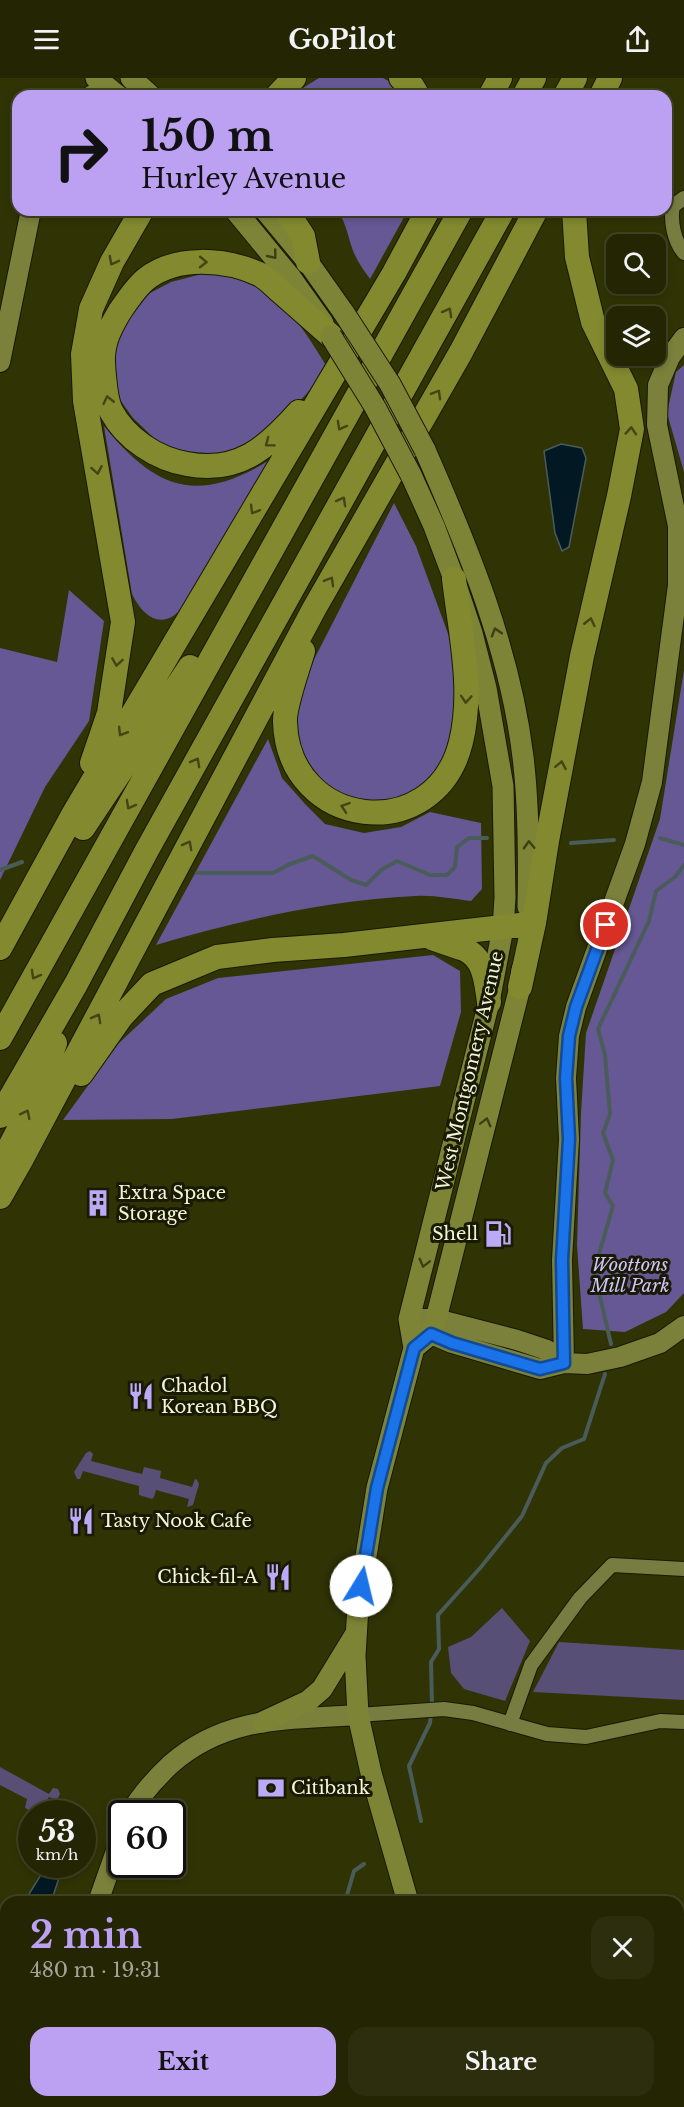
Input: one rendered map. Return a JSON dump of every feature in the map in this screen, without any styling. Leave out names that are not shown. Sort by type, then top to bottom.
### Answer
[{"type":"highway","points":[[283,90],[294,78]]},
{"type":"highway","points":[[401,78],[414,90]]},
{"type":"highway","points":[[74,813],[109,713],[123,622],[85,401],[83,354],[91,309],[112,262],[139,216]]},
{"type":"highway","points":[[290,216],[303,236],[308,262]]},
{"type":"highway","points":[[379,299],[412,216]]},
{"type":"highway","points":[[0,948],[74,813],[379,299],[425,216]]},
{"type":"highway","points":[[0,1038],[458,216]]},
{"type":"highway","points":[[0,1116],[76,984],[147,850],[500,216]]},
{"type":"highway","points":[[10,1164],[314,609],[461,352],[533,216]]},
{"type":"highway","points":[[520,987],[582,656],[632,429],[626,389],[593,322],[577,257],[574,216]]},
{"type":"highway","points":[[332,336],[261,275],[222,263],[192,262],[163,270],[146,280],[125,305],[112,325],[103,349],[105,384],[110,410],[123,429],[148,450],[169,461],[201,467],[222,466],[252,456],[277,437],[337,370]]},
{"type":"highway","points":[[0,957],[70,847],[291,515]]},
{"type":"highway","points":[[314,609],[284,719],[286,741],[300,774],[314,790],[330,802],[345,808],[366,813],[403,810],[418,803],[446,777],[461,741],[468,693],[454,579]]},
{"type":"highway","points":[[10,1164],[121,1017],[152,984],[217,957],[528,924]]},
{"type":"highway","points":[[427,936],[466,950],[476,958],[485,971],[489,1002]]},
{"type":"highway","points":[[0,1197],[76,984]]},
{"type":"main road","points":[[131,78],[144,90]]},
{"type":"main road","name":"West Montgomery Avenue","points":[[240,216],[314,308],[375,407],[411,475],[434,526],[472,633],[486,688],[502,786],[505,898],[503,928],[489,1002],[409,1319],[414,1348],[377,1488],[358,1606],[356,1634],[358,1714],[371,1773],[406,1896]]},
{"type":"main road","points":[[270,216],[308,262]]},
{"type":"main road","name":"West Montgomery Avenue","points":[[308,262],[390,384],[425,450],[462,533],[497,635],[510,688],[524,767],[529,858],[528,924],[520,987],[433,1326]]},
{"type":"main road","points":[[414,1348],[433,1326]]},
{"type":"main road","points":[[264,1722],[309,1701],[322,1689],[356,1634]]},
{"type":"street","points":[[684,198],[673,206],[672,213],[680,247],[684,253]]},
{"type":"street","points":[[0,362],[30,216]]},
{"type":"street","points":[[564,1363],[562,1260],[569,1139],[566,1078],[569,1036],[576,1007],[634,844],[652,782],[678,585],[678,526],[657,425],[658,385],[670,357],[684,338]]},
{"type":"street","points":[[409,1319],[547,1350],[564,1363],[587,1364],[621,1357],[660,1342],[684,1326]]},
{"type":"street","points":[[510,1724],[531,1665],[580,1598],[612,1565],[684,1569]]},
{"type":"street","points":[[137,1800],[155,1779],[199,1743],[225,1731],[264,1722],[444,1709],[473,1713],[547,1734],[586,1737],[660,1720],[684,1722]]},
{"type":"street","points":[[100,1896],[108,1874]]},
{"type":"shaded area","points":[[90,1451],[93,1454],[91,1461],[142,1474],[144,1467],[161,1471],[160,1478],[192,1487],[195,1479],[197,1480],[199,1484],[193,1505],[187,1507],[189,1499],[156,1490],[152,1499],[139,1495],[139,1486],[83,1471],[80,1479],[77,1479],[74,1472],[86,1453]]},
{"type":"shaded area","points":[[502,1608],[530,1641],[505,1701],[464,1689],[451,1673],[448,1647],[471,1637]]},
{"type":"shaded area","points":[[559,1642],[684,1650],[684,1700],[533,1692]]},
{"type":"shaded area","points":[[0,1767],[49,1794],[53,1788],[58,1789],[60,1794],[57,1800],[49,1797],[47,1800],[27,1800],[0,1785]]},
{"type":"green space","points":[[319,78],[383,78],[399,90],[300,90]]},
{"type":"green space","points":[[340,216],[405,216],[370,279],[355,254]]},
{"type":"green space","points":[[202,274],[226,276],[247,282],[279,302],[305,332],[329,370],[278,424],[252,444],[229,454],[204,455],[177,452],[155,439],[133,418],[118,397],[112,352],[129,311],[148,294],[171,282]]},
{"type":"green space","points":[[684,365],[684,472],[667,413],[676,372]]},
{"type":"green space","points":[[104,426],[142,465],[161,477],[180,484],[201,486],[222,482],[246,473],[273,458],[185,605],[170,618],[163,620],[149,616],[132,594]]},
{"type":"green space","points":[[394,503],[416,546],[451,642],[456,673],[456,712],[450,746],[437,771],[403,800],[358,803],[315,780],[297,751],[294,724],[303,681]]},
{"type":"green space","points":[[69,590],[104,621],[89,721],[45,787],[0,880],[0,648],[57,662]]},
{"type":"green space","name":"Woottons Mill Park","points":[[684,670],[684,1293],[666,1312],[625,1332],[583,1329],[577,1245],[586,1033],[660,819]]},
{"type":"green space","points":[[268,739],[282,778],[325,824],[364,833],[401,827],[430,812],[481,823],[482,889],[471,901],[416,896],[317,907],[220,927],[156,945]]},
{"type":"green space","points":[[433,955],[460,971],[461,1012],[440,1086],[172,1119],[63,1120],[119,1043],[166,999],[218,978]]},
{"type":"water","points":[[561,444],[582,448],[586,458],[569,547],[562,551],[555,533],[544,451]]},
{"type":"water","points":[[39,1878],[59,1878],[53,1896],[28,1896]]},
{"type":"waterway","points":[[197,873],[273,873],[313,856],[351,880],[366,885],[381,870],[397,861],[430,875],[447,875],[455,867],[457,847],[469,838],[487,838]]},
{"type":"waterway","points":[[660,838],[684,845]]},
{"type":"waterway","points":[[571,843],[614,840]]},
{"type":"waterway","points":[[0,870],[22,862]]},
{"type":"waterway","points":[[611,1344],[594,1271],[613,1206],[605,1193],[613,1160],[603,1133],[610,1114],[605,1055],[598,1029],[649,921],[656,891],[675,877],[684,865]]},
{"type":"waterway","points":[[432,1706],[431,1662],[439,1649],[438,1615],[522,1516],[546,1463],[562,1448],[584,1439],[605,1374]]},
{"type":"waterway","points":[[421,1821],[409,1766],[430,1723],[431,1713]]},
{"type":"waterway","points":[[347,1896],[354,1871],[364,1864]]},
{"type":"place","name":"Extra Space Storage","points":[[98,1203]]},
{"type":"place","name":"Shell","points":[[498,1234]]},
{"type":"place","name":"Chadol Korean BBQ","points":[[141,1396]]},
{"type":"place","name":"Tasty Nook Cafe","points":[[81,1521]]},
{"type":"place","name":"Chick-fil-A","points":[[278,1577]]},
{"type":"place","name":"Citibank","points":[[271,1788]]},
{"type":"route","points":[[361,1586],[377,1488],[414,1348],[431,1334],[452,1343],[540,1369],[564,1363],[562,1260],[569,1139],[566,1078],[569,1036],[576,1007],[606,925]]}]
